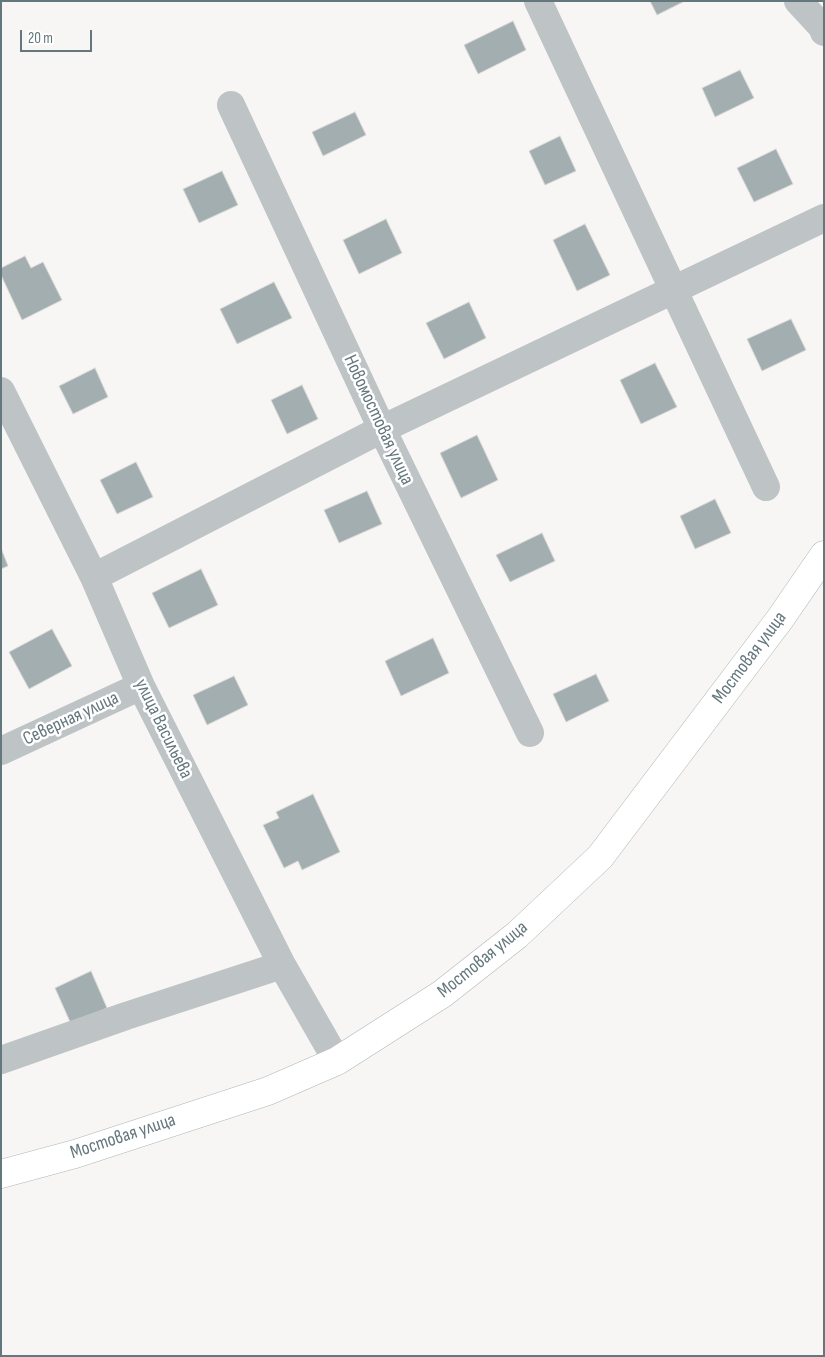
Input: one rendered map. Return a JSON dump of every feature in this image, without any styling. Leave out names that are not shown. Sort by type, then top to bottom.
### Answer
[{"type":"main road","name":"Мостовая улица","points":[[1,1174],[76,1154],[268,1091],[337,1061],[442,994],[517,935],[600,857],[780,619],[824,555]]},
{"type":"street","points":[[538,1],[766,487]]},
{"type":"street","points":[[798,1],[822,27],[824,32]]},
{"type":"street","name":"Новомостовая улица","points":[[232,106],[382,429],[530,733]]},
{"type":"street","points":[[94,577],[382,429],[824,218]]},
{"type":"street","name":"улица Васильева","points":[[1,391],[94,577],[141,686],[282,965],[337,1061]]},
{"type":"street","name":"Северная улица","points":[[1,751],[141,686]]},
{"type":"street","points":[[1,1060],[126,1016],[282,965]]},
{"type":"building","points":[[650,1],[685,1],[657,15]]},
{"type":"building","points":[[513,21],[526,50],[478,74],[464,45]]},
{"type":"building","points":[[740,70],[754,98],[715,117],[702,88]]},
{"type":"building","points":[[355,112],[366,135],[323,156],[312,132]]},
{"type":"building","points":[[560,136],[576,171],[545,185],[529,151]]},
{"type":"building","points":[[776,149],[793,184],[754,202],[737,168]]},
{"type":"building","points":[[222,171],[238,205],[199,223],[183,189]]},
{"type":"building","points":[[386,219],[402,253],[359,274],[343,240]]},
{"type":"building","points":[[585,224],[610,275],[577,291],[553,240]]},
{"type":"building","points":[[25,256],[31,268],[43,262],[62,300],[22,320],[1,275],[1,268]]},
{"type":"building","points":[[274,282],[292,318],[237,344],[220,309]]},
{"type":"building","points":[[469,302],[486,338],[444,359],[426,323]]},
{"type":"building","points":[[791,319],[806,350],[762,371],[747,339]]},
{"type":"building","points":[[655,363],[677,407],[641,424],[620,380]]},
{"type":"building","points":[[95,368],[108,397],[73,414],[59,386]]},
{"type":"building","points":[[302,385],[318,419],[287,434],[271,400]]},
{"type":"building","points":[[477,435],[498,480],[461,498],[440,453]]},
{"type":"building","points":[[136,462],[153,497],[117,514],[100,480]]},
{"type":"building","points":[[367,491],[382,524],[339,543],[324,510]]},
{"type":"building","points":[[715,499],[731,533],[695,549],[680,516]]},
{"type":"building","points":[[542,533],[555,561],[510,582],[496,555]]},
{"type":"building","points":[[1,548],[8,566],[1,569]]},
{"type":"building","points":[[201,569],[218,605],[169,628],[152,593]]},
{"type":"building","points":[[52,629],[72,666],[29,689],[9,652]]},
{"type":"building","points":[[433,638],[449,673],[401,696],[385,661]]},
{"type":"building","points":[[596,674],[609,701],[566,722],[553,694]]},
{"type":"building","points":[[234,676],[248,705],[207,725],[193,695]]},
{"type":"building","points":[[313,794],[340,852],[302,870],[298,861],[284,868],[263,825],[279,818],[276,812]]},
{"type":"building","points":[[91,971],[107,1008],[71,1024],[55,988]]}]
